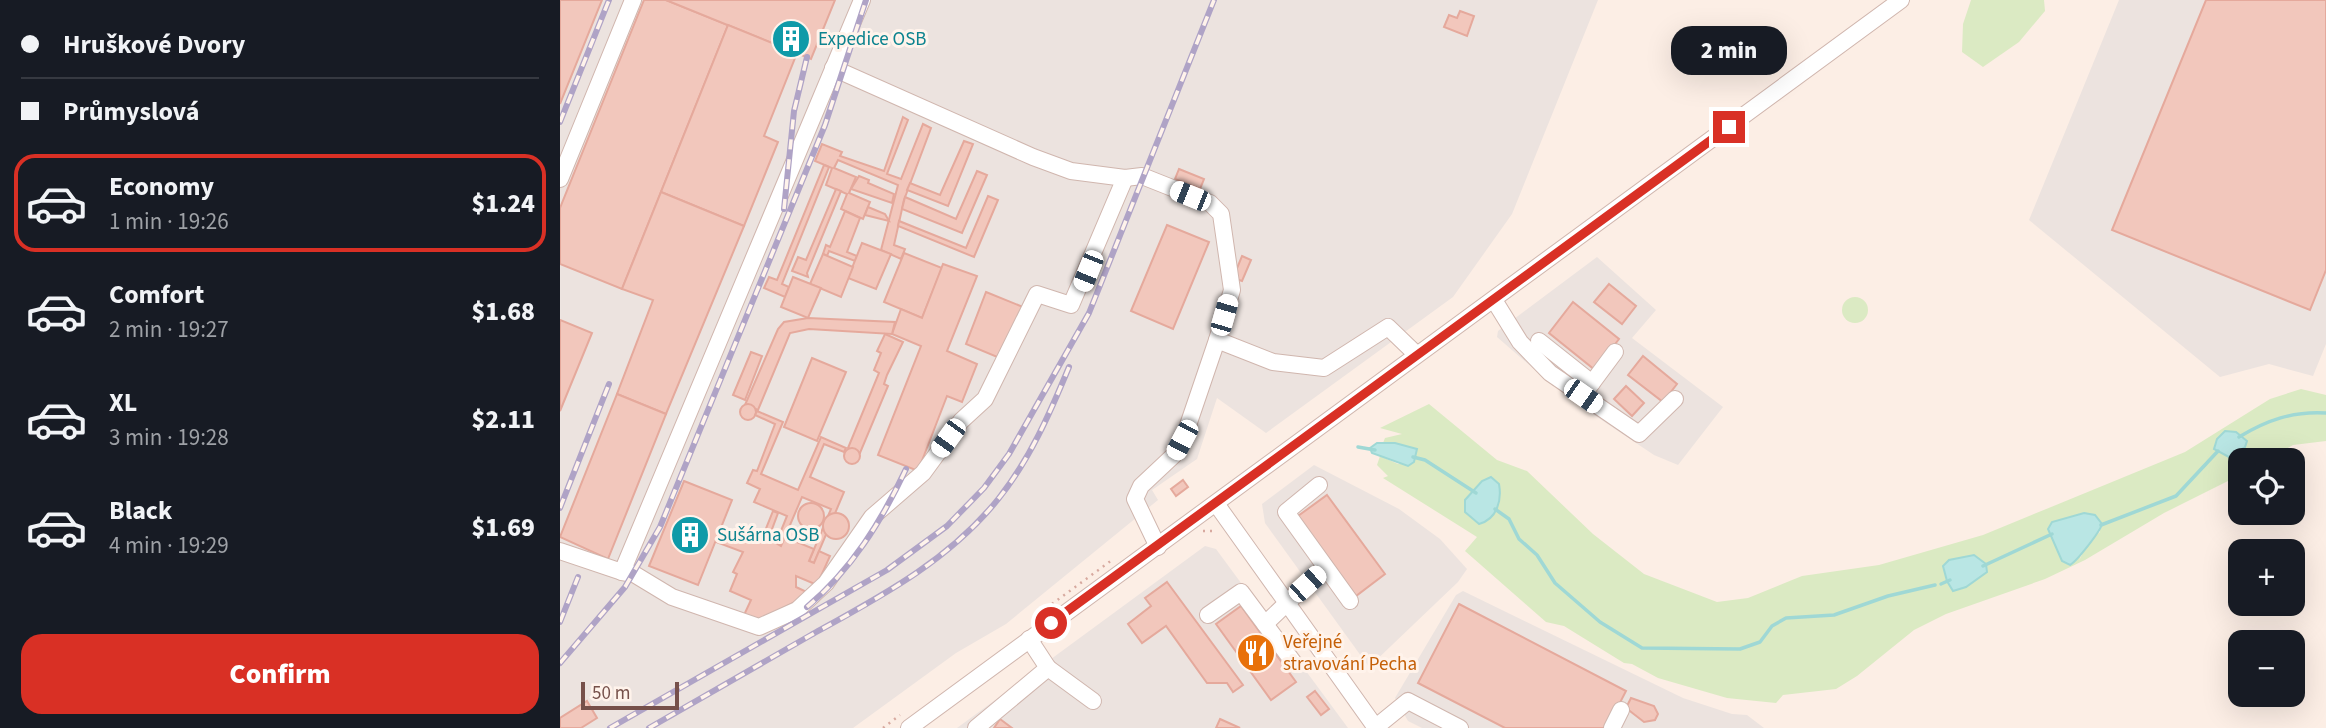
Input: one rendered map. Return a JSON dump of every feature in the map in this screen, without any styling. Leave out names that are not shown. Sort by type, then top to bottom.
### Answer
[{"type":"street","points":[[560,179],[633,0]]},
{"type":"street","points":[[622,572],[862,0]]},
{"type":"street","points":[[909,728],[1217,505],[1416,354],[1494,300],[1901,0]]},
{"type":"street","points":[[832,68],[1033,157],[1071,171],[1125,178],[1142,177],[1210,204],[1221,214],[1232,290],[1217,340],[1174,456],[1141,486],[1135,499],[1158,547]]},
{"type":"street","points":[[560,551],[634,574],[673,597],[759,627],[797,610],[826,583],[872,517],[923,472],[961,421],[985,399],[1037,294],[1071,305],[1125,178]]},
{"type":"street","points":[[1494,300],[1520,342],[1550,373],[1588,389]]},
{"type":"street","points":[[1217,340],[1246,354],[1273,362],[1324,368],[1388,327],[1416,354]]},
{"type":"street","points":[[1539,341],[1639,434],[1675,399]]},
{"type":"street","points":[[1588,389],[1615,352]]},
{"type":"street","points":[[1319,485],[1286,512],[1349,601]]},
{"type":"street","points":[[1217,505],[1376,728],[1408,701],[1460,728]]},
{"type":"street","points":[[1265,624],[1325,567]]},
{"type":"street","points":[[1209,615],[1241,592],[1294,663]]},
{"type":"street","points":[[1029,639],[1048,668],[1093,701]]},
{"type":"street","points":[[976,728],[1048,668]]},
{"type":"street","points":[[1612,728],[1621,710]]},
{"type":"path","points":[[1198,534],[1210,530],[1221,532]]},
{"type":"shaded area","points":[[560,0],[1598,0],[1512,214],[1453,297],[1266,433],[1217,398],[1197,459],[1152,490],[1158,500],[1006,624],[956,653],[853,728],[560,728]]},
{"type":"shaded area","points":[[2119,0],[2326,0],[2326,344],[2313,376],[2269,364],[2220,377],[2029,220]]},
{"type":"shaded area","points":[[1597,257],[1656,310],[1632,338],[1723,407],[1678,465],[1654,455],[1591,413],[1543,377],[1497,337],[1498,331]]},
{"type":"shaded area","points":[[1314,465],[1399,509],[1440,539],[1467,569],[1458,582],[1369,667],[1265,523],[1262,504]]},
{"type":"shaded area","points":[[1205,546],[1216,549],[1348,728],[957,728]]},
{"type":"shaded area","points":[[1463,591],[1683,698],[1732,714],[1747,715],[1764,728],[1422,728],[1408,721],[1395,698],[1456,595]]},
{"type":"green space","points":[[1971,0],[2044,0],[2045,11],[2019,42],[1983,67],[1962,52],[1963,24]]},
{"type":"green space","points":[[1855,297],[1864,301],[1868,310],[1864,319],[1855,323],[1846,319],[1842,310],[1846,301]]},
{"type":"green space","points":[[2301,389],[2326,395],[2326,441],[2288,448],[2228,448],[2228,481],[2164,513],[2085,560],[2045,579],[1946,614],[1914,630],[1857,676],[1836,689],[1783,695],[1776,703],[1727,698],[1658,678],[1632,664],[1624,663],[1564,626],[1546,622],[1465,551],[1477,537],[1383,478],[1388,476],[1377,465],[1380,456],[1398,464],[1414,462],[1417,451],[1395,443],[1383,443],[1385,438],[1402,434],[1380,428],[1429,404],[1497,460],[1527,471],[1593,534],[1644,574],[1717,602],[1748,598],[1802,576],[1879,565],[1983,535],[2185,452],[2270,399]],"holes":[[[1500,490],[1497,511],[1465,512]],[[2095,515],[2100,532],[2087,543],[2079,561]],[[1974,555],[1987,572],[1966,587],[1949,560]]]},
{"type":"water","points":[[2225,431],[2236,432],[2247,441],[2243,448],[2228,448],[2228,456],[2214,449],[2217,439]]},
{"type":"water","points":[[1377,443],[1395,443],[1417,449],[1414,462],[1408,466],[1372,453],[1370,448]]},
{"type":"water","points":[[1491,477],[1499,484],[1499,503],[1494,514],[1479,524],[1465,512],[1465,500],[1482,481]]},
{"type":"water","points":[[2084,513],[2095,515],[2102,524],[2088,546],[2070,565],[2062,561],[2048,529],[2052,522]]},
{"type":"water","points":[[1974,555],[1986,564],[1987,572],[1966,587],[1953,591],[1943,566],[1949,560]]},
{"type":"building","points":[[560,0],[602,0],[560,104]]},
{"type":"building","points":[[644,0],[666,0],[728,25],[622,289],[560,264],[560,208]]},
{"type":"building","name":"Expedice OSB","points":[[666,0],[835,0],[811,59]]},
{"type":"building","points":[[2206,0],[2326,0],[2326,270],[2310,310],[2112,230]]},
{"type":"building","points":[[1460,11],[1474,16],[1467,36],[1444,27],[1449,15],[1457,18]]},
{"type":"building","points":[[728,25],[797,53],[764,136],[778,142],[744,226],[661,192]]},
{"type":"building","points":[[903,117],[908,120],[887,174],[901,179],[923,124],[931,128],[904,200],[894,245],[905,249],[901,259],[881,250],[898,185],[838,160],[834,168],[856,177],[849,193],[870,202],[863,219],[841,209],[847,194],[826,185],[832,168],[815,161],[822,144],[842,152],[840,156],[884,171]]},
{"type":"building","points":[[964,141],[973,144],[948,206],[907,190],[910,183],[940,195]]},
{"type":"building","points":[[824,165],[829,167],[782,284],[789,287],[785,297],[764,288],[769,277],[777,280]]},
{"type":"building","points":[[1179,169],[1204,179],[1200,189],[1175,179]]},
{"type":"building","points":[[977,171],[987,175],[962,233],[902,209],[905,197],[956,219]]},
{"type":"building","points":[[859,176],[869,180],[868,183],[894,194],[892,203],[851,189]]},
{"type":"building","points":[[836,189],[841,191],[807,273],[808,277],[792,271],[798,257],[806,260]]},
{"type":"building","points":[[661,192],[744,226],[666,414],[617,394],[653,300],[622,289]]},
{"type":"building","points":[[988,196],[998,200],[974,257],[898,226],[899,221],[966,248]]},
{"type":"building","points":[[868,207],[885,214],[889,221],[865,215]]},
{"type":"building","points":[[845,211],[860,218],[847,252],[857,256],[855,261],[829,251],[827,256],[823,254],[826,245],[830,247]]},
{"type":"building","points":[[1167,225],[1209,242],[1173,329],[1131,311]]},
{"type":"building","points":[[862,243],[891,254],[876,289],[848,278]]},
{"type":"building","points":[[904,253],[942,268],[922,318],[884,302]]},
{"type":"building","points":[[823,254],[853,267],[841,297],[810,284]]},
{"type":"building","points":[[1242,256],[1251,260],[1242,281],[1233,278]]},
{"type":"building","points":[[943,264],[977,276],[947,351],[977,364],[962,402],[947,396],[918,471],[878,455],[921,346],[892,334],[901,309],[922,318]]},
{"type":"building","points":[[793,277],[821,288],[808,318],[781,307]]},
{"type":"building","points":[[1609,284],[1636,306],[1622,324],[1594,302]]},
{"type":"building","points":[[986,292],[1023,307],[1002,359],[966,344]]},
{"type":"building","points":[[1573,302],[1619,339],[1595,370],[1549,333]]},
{"type":"building","points":[[808,318],[895,322],[892,334],[809,329],[790,333],[758,410],[745,405],[778,329],[784,322]]},
{"type":"building","points":[[560,320],[592,333],[560,411]]},
{"type":"building","points":[[885,334],[903,342],[887,375],[884,384],[888,386],[860,453],[848,448],[879,373],[874,370],[881,353],[877,351]]},
{"type":"building","points":[[751,352],[762,356],[745,400],[733,395]]},
{"type":"building","points":[[1643,356],[1677,384],[1663,402],[1628,375]]},
{"type":"building","points":[[812,358],[846,372],[817,441],[784,427]]},
{"type":"building","points":[[1626,386],[1644,403],[1632,416],[1614,399]]},
{"type":"building","points":[[617,394],[666,414],[608,559],[560,537]]},
{"type":"building","points":[[748,404],[756,412],[748,420],[740,412]]},
{"type":"building","points":[[757,411],[783,422],[761,474],[798,490],[821,437],[846,448],[844,452],[824,444],[810,477],[844,492],[814,563],[809,561],[831,509],[802,497],[781,546],[776,543],[787,516],[754,502],[760,489],[747,483],[753,470],[757,471],[775,424],[755,415]]},
{"type":"building","points":[[852,448],[860,456],[852,464],[844,456]]},
{"type":"building","points":[[1183,480],[1188,487],[1176,496],[1171,489]]},
{"type":"building","name":"Sušárna OSB","points":[[684,481],[732,500],[698,585],[649,566]]},
{"type":"building","points":[[1327,495],[1385,574],[1356,596],[1298,516]]},
{"type":"building","points":[[811,503],[820,507],[824,516],[820,525],[811,529],[802,525],[798,516],[802,507]]},
{"type":"building","points":[[773,511],[778,513],[771,532],[779,535],[776,543],[781,546],[785,537],[814,549],[809,561],[814,563],[819,551],[830,556],[817,585],[796,576],[796,587],[811,594],[757,621],[744,615],[751,600],[730,591],[737,574],[733,572],[743,552],[716,542],[721,529],[761,541]]},
{"type":"building","points":[[836,513],[845,517],[849,526],[845,535],[836,539],[827,535],[823,526],[827,517]]},
{"type":"building","points":[[1167,582],[1243,685],[1233,692],[1227,683],[1207,683],[1166,626],[1142,643],[1128,624],[1151,606],[1145,598]]},
{"type":"building","points":[[1459,604],[1626,691],[1607,728],[1505,728],[1418,683]]},
{"type":"building","name":"Veřejné stravování Pecha","points":[[1241,606],[1296,682],[1271,700],[1216,624]]},
{"type":"building","points":[[1315,691],[1329,709],[1321,715],[1307,697]]},
{"type":"building","points":[[1631,698],[1654,706],[1658,714],[1655,720],[1644,722],[1626,708]]},
{"type":"building","points":[[587,701],[597,718],[581,728],[560,728],[560,718]]},
{"type":"building","points":[[1000,719],[1012,728],[994,728]]},
{"type":"building","points":[[1220,719],[1240,728],[1216,728]]},
{"type":"waterway","points":[[2239,437],[2281,418],[2326,413]]},
{"type":"waterway","points":[[1358,447],[1375,450]]},
{"type":"waterway","points":[[2101,525],[2176,496],[2218,451]]},
{"type":"waterway","points":[[1413,457],[1425,460],[1476,493]]},
{"type":"waterway","points":[[1495,509],[1509,519],[1519,539],[1537,555],[1555,583],[1600,622],[1642,648],[1740,649],[1760,642],[1772,626],[1786,618],[1834,615],[1888,596],[1935,585]]},
{"type":"waterway","points":[[1983,566],[2052,534]]},
{"type":"waterway","points":[[1941,584],[1950,580]]},
{"type":"railway","points":[[560,122],[609,0]]},
{"type":"railway","points":[[560,663],[625,587],[660,527],[825,125],[866,0]]},
{"type":"railway","points":[[610,728],[887,570],[947,526],[984,488],[1009,454],[1089,313],[1214,0]]},
{"type":"railway","points":[[784,209],[794,111],[807,57]]},
{"type":"railway","points":[[649,728],[888,592],[958,541],[999,498],[1020,468],[1047,418],[1069,367]]},
{"type":"railway","points":[[560,508],[609,384]]},
{"type":"railway","points":[[807,607],[852,561],[886,508],[906,469]]},
{"type":"railway","points":[[560,622],[578,577]]},
{"type":"place","name":"Expedice OSB","points":[[791,39]]},
{"type":"place","name":"Sušárna OSB","points":[[690,535]]},
{"type":"place","name":"Veřejné stravování Pecha","points":[[1256,653]]},
{"type":"route","points":[[1051,623],[1217,505],[1416,354],[1729,127]]}]
